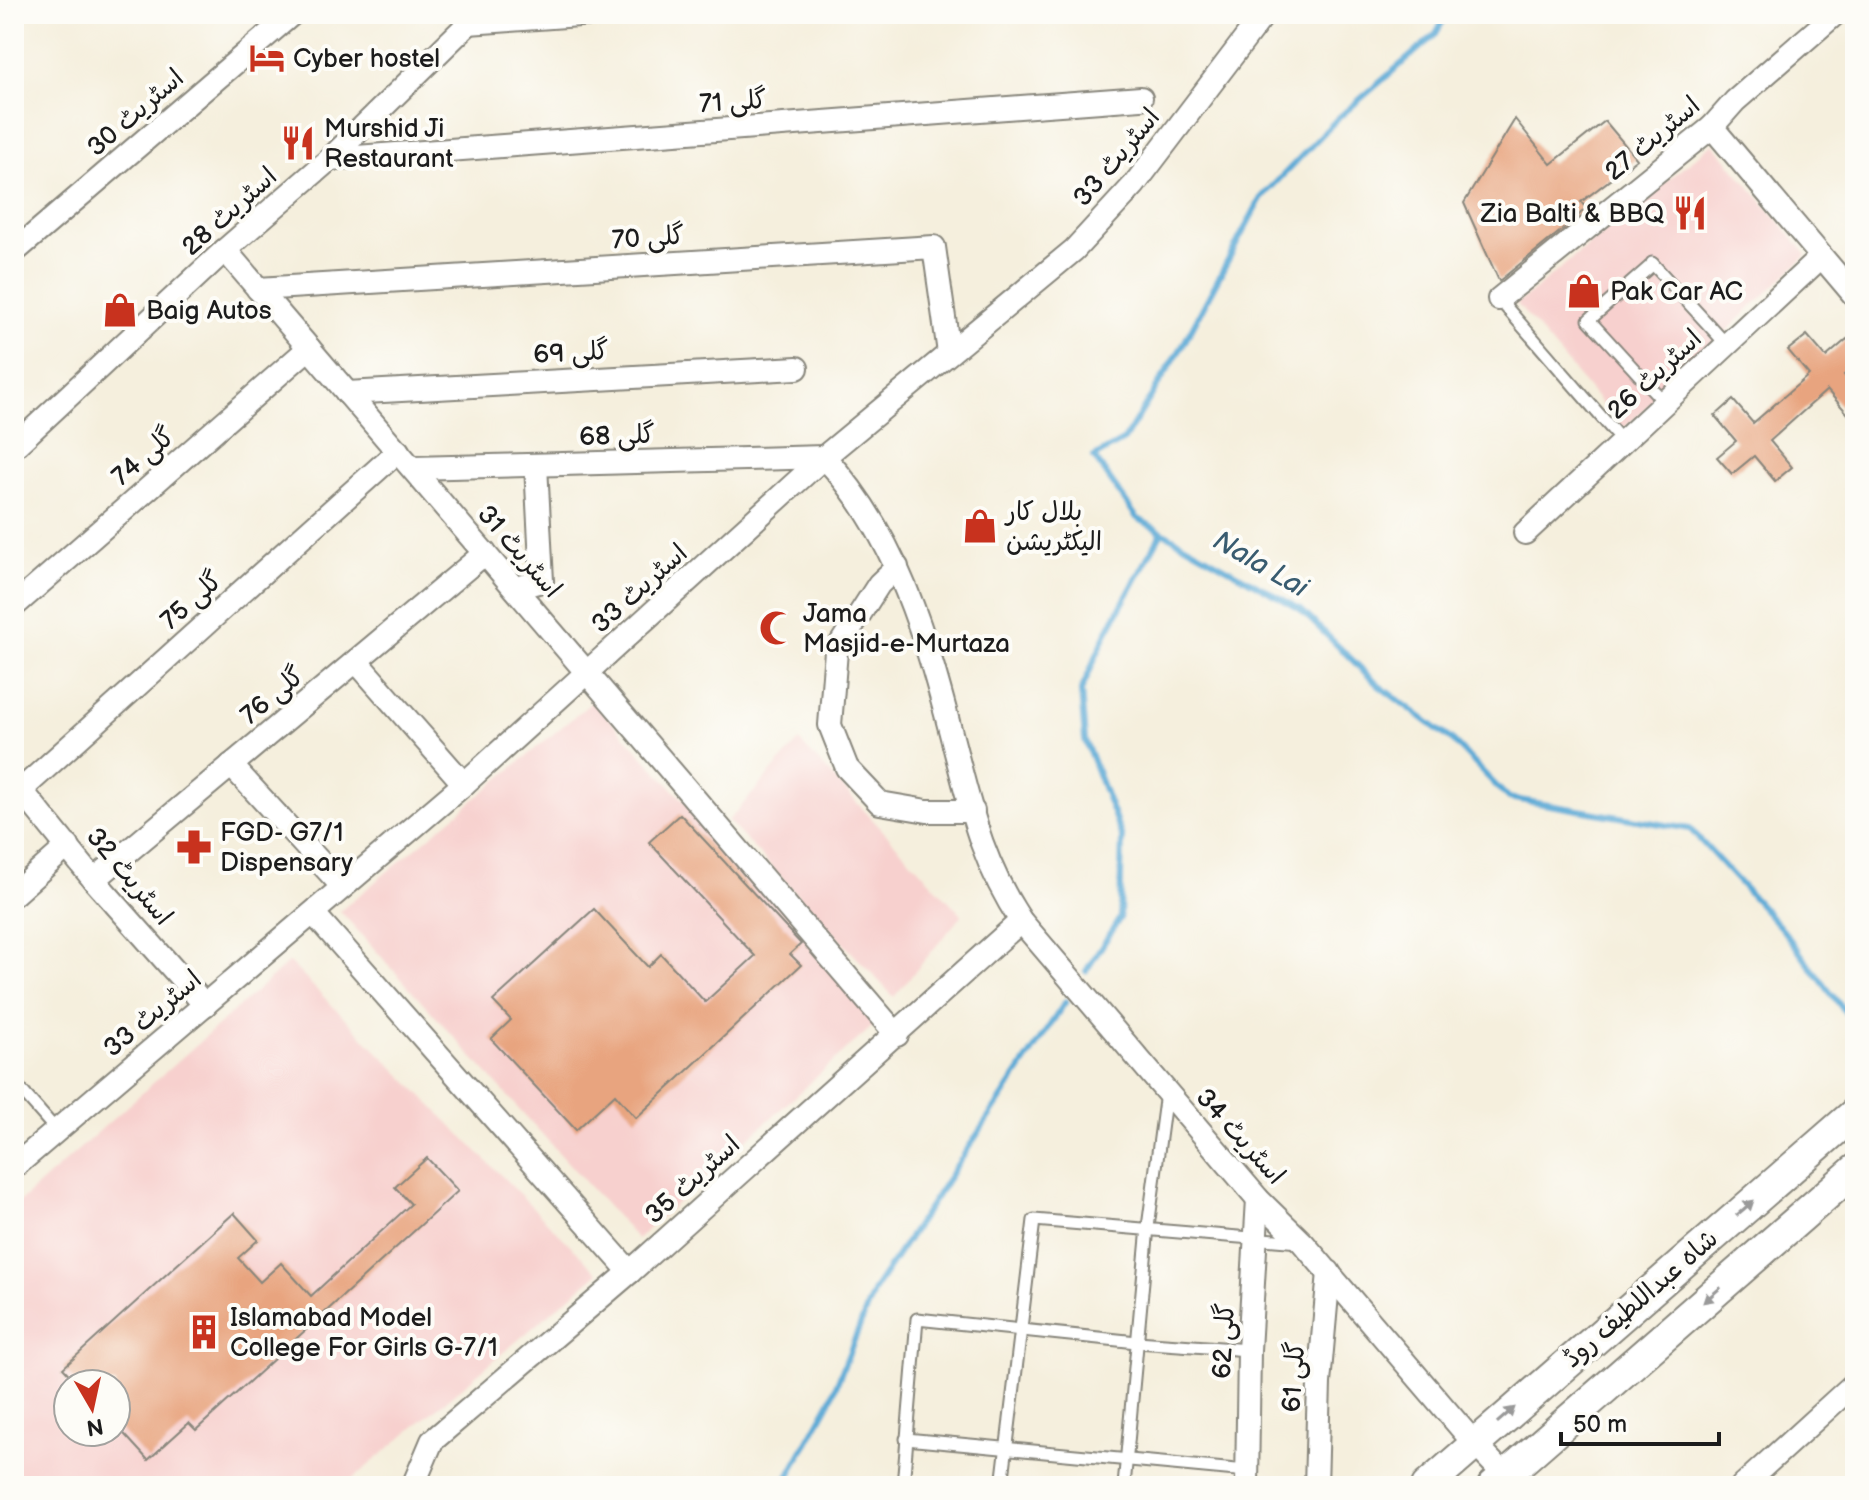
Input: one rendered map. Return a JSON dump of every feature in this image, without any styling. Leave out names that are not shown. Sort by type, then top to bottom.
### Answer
[{"type":"street","name":"اسٹریٹ 30","points":[[14,252],[292,14]]},
{"type":"street","points":[[473,18],[594,14]]},
{"type":"street","name":"اسٹریٹ 33","points":[[14,1167],[464,784],[824,457],[1074,250],[1134,185],[1264,14]]},
{"type":"street","name":"اسٹریٹ 27","points":[[1499,299],[1712,127],[1735,101],[1835,14]]},
{"type":"street","name":"اسٹریٹ 28","points":[[14,447],[225,250],[330,159],[473,18]]},
{"type":"street","name":"گلی 71","points":[[330,159],[1141,98]]},
{"type":"street","points":[[1712,127],[1855,296]]},
{"type":"street","name":"گلی 70","points":[[258,289],[934,247],[949,353]]},
{"type":"street","name":"اسٹریٹ 31","points":[[225,250],[897,1035]]},
{"type":"street","name":"اسٹریٹ 26","points":[[1525,533],[1821,257]]},
{"type":"street","name":"گلی 74","points":[[14,606],[309,348]]},
{"type":"street","name":"گلی 69","points":[[347,393],[797,368]]},
{"type":"street","name":"گلی 68","points":[[405,460],[536,465],[824,457]]},
{"type":"street","name":"اسٹریٹ 34","points":[[824,457],[851,486],[897,567],[936,680],[973,811],[978,842],[1001,891],[1021,921],[1166,1093],[1258,1199],[1329,1272],[1504,1482]]},
{"type":"street","name":"گلی 75","points":[[18,786],[405,460]]},
{"type":"street","points":[[516,588],[542,581],[536,465]]},
{"type":"street","name":"گلی 76","points":[[94,880],[485,553]]},
{"type":"street","points":[[897,567],[879,584],[836,651],[830,725],[847,768],[880,803],[927,811],[973,811]]},
{"type":"street","points":[[356,661],[464,784]]},
{"type":"street","points":[[231,765],[343,887]]},
{"type":"street","name":"اسٹریٹ 32","points":[[18,786],[94,880],[205,1005]]},
{"type":"street","points":[[14,894],[68,846]]},
{"type":"street","points":[[314,914],[630,1272]]},
{"type":"street","name":"اسٹریٹ 35","points":[[413,1486],[432,1441],[630,1272],[1021,921]]},
{"type":"street","name":"شاہ عبداللطیف روڈ","points":[[1427,1486],[1852,1116]]},
{"type":"street","name":"شاہ عبداللطیف روڈ","points":[[1504,1482],[1855,1170]]},
{"type":"street","name":"گلی 62","points":[[1247,1479],[1249,1350],[1258,1199]]},
{"type":"street","name":"گلی 61","points":[[1316,1486],[1319,1383],[1329,1272]]},
{"type":"street","points":[[1742,1486],[1854,1384]]},
{"type":"lane","points":[[1665,403],[1589,320],[1652,264],[1727,345]]},
{"type":"lane","points":[[1499,299],[1623,442]]},
{"type":"lane","points":[[14,1082],[56,1130]]},
{"type":"lane","points":[[1124,1486],[1148,1227],[1166,1093]]},
{"type":"lane","points":[[1002,1486],[1034,1220],[1148,1227],[1303,1243]]},
{"type":"lane","points":[[903,1486],[917,1319],[1137,1342],[1249,1350]]},
{"type":"lane","points":[[906,1439],[1247,1479]]},
{"type":"shaded area","points":[[1713,143],[1807,255],[1623,429],[1517,304]]},
{"type":"shaded area","points":[[593,701],[882,1018],[637,1239],[340,911]]},
{"type":"shaded area","points":[[799,741],[962,915],[894,997],[728,821]]},
{"type":"shaded area","points":[[289,962],[598,1273],[344,1486],[14,1486],[14,1207]]},
{"type":"building","points":[[1515,119],[1551,164],[1605,121],[1637,159],[1581,202],[1586,208],[1573,221],[1499,281],[1464,203]]},
{"type":"building","points":[[1807,335],[1826,357],[1847,339],[1855,349],[1855,366],[1844,375],[1855,389],[1855,422],[1827,390],[1770,441],[1792,467],[1775,481],[1754,456],[1732,474],[1717,457],[1736,441],[1715,416],[1733,400],[1753,423],[1809,375],[1788,350]]},
{"type":"building","points":[[680,814],[801,944],[790,954],[801,965],[636,1118],[615,1094],[576,1130],[491,1039],[511,1020],[493,1001],[594,909],[648,967],[661,954],[705,1002],[755,956],[649,842]]},
{"type":"building","name":"Islamabad Model College For Girls G-7/1","points":[[427,1158],[458,1191],[196,1430],[189,1423],[148,1460],[132,1442],[132,1368],[63,1368],[234,1213],[258,1240],[238,1258],[260,1282],[281,1263],[311,1296],[411,1204],[395,1187]]},
{"type":"waterway","name":"Nala Lai","points":[[1447,14],[1435,35],[1337,119],[1261,198],[1183,345],[1124,440],[1094,457],[1137,518],[1300,609],[1378,685],[1453,741],[1508,798],[1690,829],[1782,929],[1855,1025]]},
{"type":"waterway","points":[[1086,971],[1120,918],[1122,837],[1085,740],[1081,691],[1107,632],[1162,532]]},
{"type":"waterway","points":[[783,1486],[830,1401],[874,1290],[1066,1001]]},
{"type":"place","name":"Cyber hostel","points":[[267,58]]},
{"type":"place","name":"Murshid Ji Restaurant","points":[[298,143]]},
{"type":"place","name":"Zia Balti & BBQ","points":[[1690,213]]},
{"type":"place","name":"Pak Car AC","points":[[1584,291]]},
{"type":"place","name":"Baig Autos","points":[[120,310]]},
{"type":"place","name":"بلال کار الیکٹریشن","points":[[980,526]]},
{"type":"place","name":"Jama Masjid-e-Murtaza","points":[[777,628]]},
{"type":"place","name":"FGD- G7/1 Dispensary","points":[[194,847]]},
{"type":"place","name":"Islamabad Model College For Girls G-7/1","points":[[204,1332]]}]
